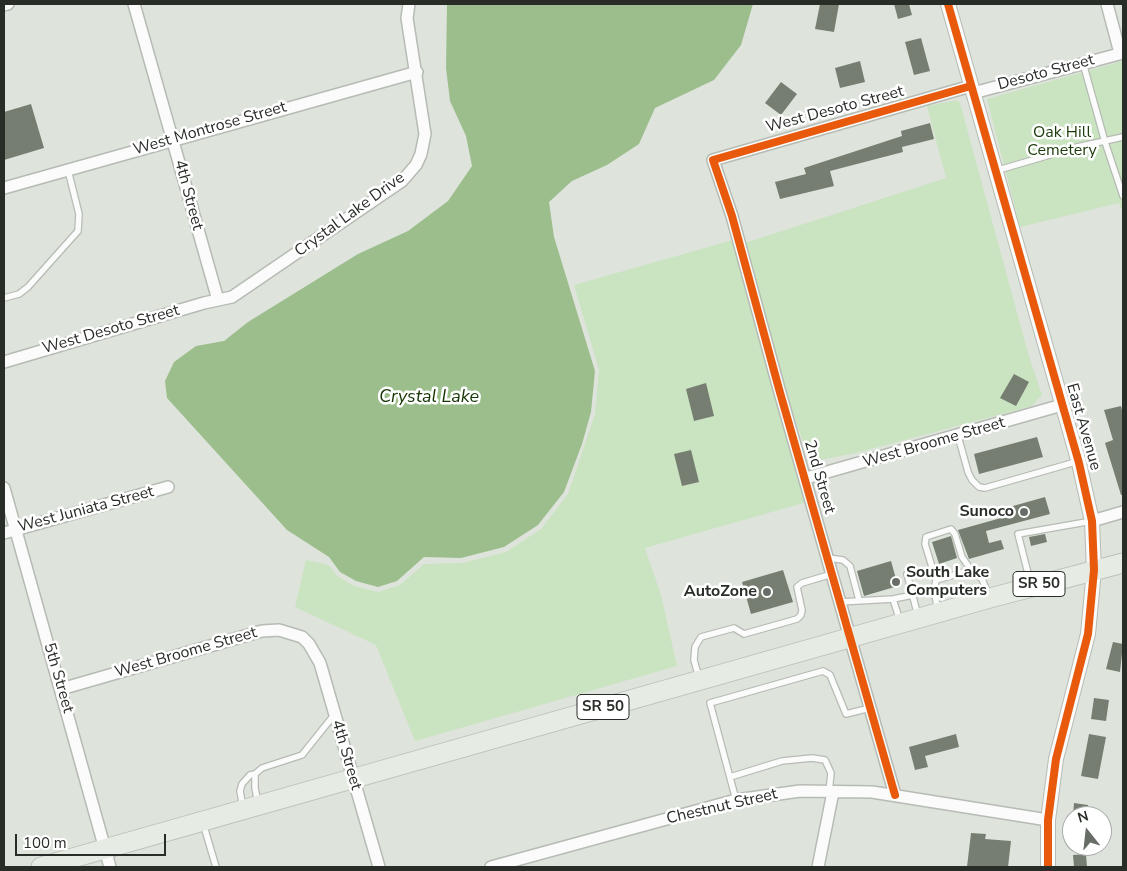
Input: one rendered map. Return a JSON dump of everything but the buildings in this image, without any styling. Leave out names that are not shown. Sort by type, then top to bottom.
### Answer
[{"type":"highway","name":"SR 50","points":[[41,867],[901,623],[1123,563]]},
{"type":"street","points":[[4,5],[8,4]]},
{"type":"street","name":"4th Street","points":[[134,4],[218,300]]},
{"type":"street","points":[[403,4],[407,18]]},
{"type":"street","name":"Crystal Lake Drive","points":[[218,300],[232,297],[274,270],[408,176],[421,154],[426,134],[407,18],[409,4]]},
{"type":"street","name":"East Avenue","points":[[948,4],[1079,461],[1092,520],[1094,570],[1088,634],[1056,760],[1048,820],[1048,867]]},
{"type":"street","points":[[1107,4],[1122,53]]},
{"type":"street","name":"Desoto Street","points":[[972,89],[1122,53]]},
{"type":"street","name":"West Montrose Street","points":[[4,188],[172,139],[417,72]]},
{"type":"street","name":"West Desoto Street","points":[[716,167],[714,160],[972,89]]},
{"type":"street","name":"2nd Street","points":[[716,167],[732,216],[779,389],[896,795]]},
{"type":"street","name":"West Desoto Street","points":[[4,362],[218,300]]},
{"type":"street","name":"West Broome Street","points":[[806,478],[1062,405]]},
{"type":"street","name":"5th Street","points":[[4,488],[10,531],[61,688],[110,867]]},
{"type":"street","name":"West Juniata Street","points":[[10,531],[168,488]]},
{"type":"street","points":[[1092,520],[1123,512]]},
{"type":"street","name":"West Broome Street","points":[[61,688],[262,631],[293,633],[309,644]]},
{"type":"street","name":"4th Street","points":[[309,644],[320,663],[379,867]]},
{"type":"street","points":[[818,867],[831,792]]},
{"type":"street","name":"Chestnut Street","points":[[491,867],[736,800],[782,793],[831,792],[896,795],[1048,820]]},
{"type":"lane","points":[[1083,63],[1105,142],[1123,196]]},
{"type":"lane","points":[[995,171],[1077,147],[1123,137]]},
{"type":"lane","points":[[4,298],[19,294],[28,287],[78,231],[79,214],[68,170]]},
{"type":"lane","points":[[958,436],[968,472],[979,487],[984,488],[1079,461]]},
{"type":"lane","points":[[1031,587],[1018,534],[1092,520]]},
{"type":"lane","points":[[938,613],[934,590],[936,580],[925,544],[926,537],[951,529],[955,534],[962,557],[971,570],[982,579],[990,598]]},
{"type":"lane","points":[[828,558],[843,560],[850,566],[859,600]]},
{"type":"lane","points":[[936,580],[971,570]]},
{"type":"lane","points":[[700,680],[694,660],[695,647],[701,637],[734,628],[744,634],[797,618],[801,615],[802,610],[797,587],[802,583],[832,574]]},
{"type":"lane","points":[[907,574],[919,618]]},
{"type":"lane","points":[[840,602],[913,596]]},
{"type":"lane","points":[[893,599],[901,623]]},
{"type":"lane","points":[[736,800],[710,703],[823,671],[830,675],[846,714],[870,708]]},
{"type":"lane","points":[[251,807],[240,794],[242,784],[250,775],[255,774],[262,768],[302,755],[334,714]]},
{"type":"lane","points":[[730,777],[782,761],[812,758],[825,760],[831,773],[831,792]]},
{"type":"lane","points":[[251,807],[255,788],[255,774]]},
{"type":"lane","points":[[203,821],[216,867]]},
{"type":"green space","name":"Oak Hill Cemetery","points":[[1123,61],[1123,213],[1119,203],[1020,227],[987,99]]},
{"type":"green space","points":[[957,100],[960,103],[1028,353],[1042,395],[1032,406],[856,453],[810,462],[784,388],[745,243],[946,178],[927,106]]},
{"type":"green space","points":[[733,240],[807,502],[645,548],[661,595],[677,666],[415,741],[376,645],[295,607],[306,560],[329,565],[337,576],[354,586],[378,592],[400,585],[424,564],[463,563],[506,552],[541,529],[568,494],[595,414],[599,370],[574,285]]},
{"type":"water","name":"Crystal Lake","points":[[447,4],[753,4],[741,45],[714,80],[655,108],[639,144],[607,165],[572,181],[549,202],[554,237],[595,371],[591,412],[582,444],[564,492],[538,525],[504,547],[461,558],[424,557],[397,581],[378,587],[356,581],[340,572],[329,557],[287,530],[167,398],[165,381],[174,362],[196,346],[224,341],[248,322],[358,254],[408,231],[448,201],[472,166],[466,136],[450,101],[446,68]]},
{"type":"cycle path","points":[[948,4],[1079,463],[1092,521],[1094,570],[1088,634],[1056,759],[1048,820],[1048,867]]},
{"type":"cycle path","points":[[895,795],[779,389],[732,216],[713,160],[971,86]]},
{"type":"place","name":"Sunoco","points":[[1024,512]]},
{"type":"place","name":"South Lake Computers","points":[[896,582]]},
{"type":"place","name":"AutoZone","points":[[767,592]]}]
